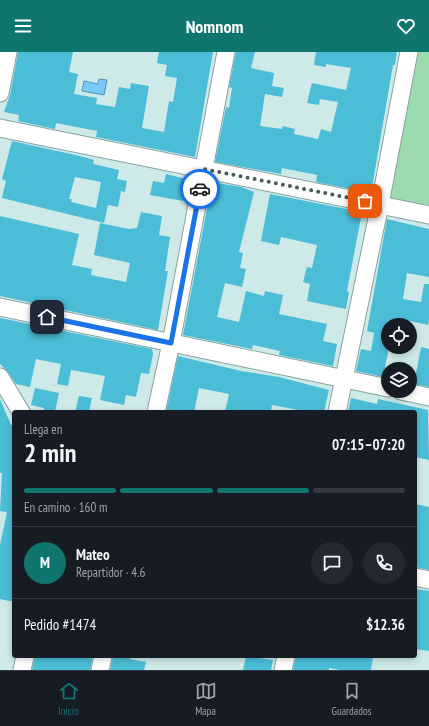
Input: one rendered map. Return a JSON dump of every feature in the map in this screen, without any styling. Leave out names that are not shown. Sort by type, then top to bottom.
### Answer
[{"type":"street","points":[[0,93],[8,52]]},
{"type":"street","points":[[156,410],[171,343],[226,52]]},
{"type":"street","points":[[336,410],[380,204],[409,52]]},
{"type":"street","points":[[0,128],[429,215]]},
{"type":"street","points":[[0,307],[381,387]]},
{"type":"street","points":[[0,377],[20,410]]},
{"type":"street","points":[[417,394],[429,397]]},
{"type":"street","points":[[417,577],[429,580]]},
{"type":"street","points":[[22,670],[25,658]]},
{"type":"street","points":[[100,670],[103,658]]},
{"type":"street","points":[[282,670],[285,658]]},
{"type":"green space","points":[[409,52],[429,52],[429,215],[380,204]]},
{"type":"water","points":[[99,79],[107,80],[104,95],[82,91],[84,81],[98,84]]},
{"type":"building","points":[[18,52],[73,52],[69,72],[78,74],[74,94],[97,98],[96,104],[115,107],[119,87],[130,89],[131,83],[149,86],[142,128],[164,132],[169,101],[173,102],[177,78],[165,76],[167,65],[157,63],[159,52],[213,52],[195,157],[96,137],[97,131],[56,123],[55,129],[18,121],[19,115],[4,112],[10,95]]},
{"type":"building","points":[[236,52],[255,52],[251,68],[274,73],[272,86],[284,88],[282,97],[265,94],[260,126],[282,129],[283,126],[295,129],[294,134],[318,139],[321,129],[331,132],[338,102],[320,99],[319,105],[307,103],[312,83],[346,90],[351,68],[326,64],[326,67],[314,65],[316,52],[397,52],[395,65],[393,65],[371,193],[316,182],[317,175],[282,168],[281,174],[215,162],[226,107],[229,108],[232,88],[229,87]]},
{"type":"building","points":[[12,141],[94,160],[93,164],[119,170],[117,179],[127,181],[125,192],[121,191],[118,207],[108,205],[104,223],[2,198],[6,181],[2,179]],"holes":[[[75,177],[101,182],[96,208],[71,202],[72,199],[69,199]]]},
{"type":"building","points":[[166,174],[186,179],[183,201],[150,195],[153,181],[164,183]]},
{"type":"building","points":[[212,182],[241,187],[254,192],[239,252],[243,253],[240,268],[246,269],[242,287],[225,283],[217,317],[239,322],[246,291],[264,296],[265,291],[283,295],[279,314],[327,324],[323,341],[337,344],[333,366],[279,355],[280,351],[253,345],[252,349],[183,335]]},
{"type":"building","points":[[270,194],[362,212],[347,291],[349,292],[346,309],[307,301],[310,284],[303,282],[307,267],[312,268],[317,245],[281,237],[279,245],[261,241]]},
{"type":"building","points":[[141,212],[162,216],[159,235],[170,237],[165,271],[168,271],[158,330],[0,296],[0,216],[79,234],[72,265],[92,269],[91,275],[126,282],[130,263],[94,255],[100,223],[129,229],[137,228]]},
{"type":"building","points":[[387,219],[429,229],[429,277],[407,273],[403,299],[421,302],[424,284],[429,284],[428,325],[417,323],[417,318],[381,318],[381,354],[388,354],[386,362],[381,362],[381,377],[356,371],[361,349],[371,351],[374,333],[367,331]]},
{"type":"building","points":[[0,318],[152,349],[153,354],[149,374],[141,373],[136,397],[126,395],[124,405],[100,400],[105,376],[71,370],[68,386],[57,384],[61,364],[36,359],[30,387],[16,384],[8,372],[0,364]]},
{"type":"building","points":[[421,347],[429,349],[429,387],[417,385],[417,368]]},
{"type":"building","points":[[178,356],[241,371],[279,377],[329,390],[324,410],[298,410],[272,405],[271,410],[225,410],[229,394],[199,388],[194,410],[166,410]]},
{"type":"building","points":[[35,388],[59,393],[55,410],[44,410],[44,408],[31,405]]},
{"type":"building","points":[[79,396],[92,398],[89,410],[76,410]]},
{"type":"building","points":[[351,398],[377,404],[378,399],[428,410],[429,460],[417,457],[417,410],[348,410]]},
{"type":"building","points":[[0,399],[12,425],[12,602],[0,599],[0,545],[7,512],[0,511],[2,473],[0,473]]},
{"type":"building","points":[[417,504],[429,507],[429,570],[417,567]]},
{"type":"building","points":[[417,589],[429,591],[429,651],[417,649]]},
{"type":"building","points":[[35,658],[93,658],[90,670],[32,670]]},
{"type":"building","points":[[113,658],[130,658],[146,662],[144,670],[110,670]]},
{"type":"building","points":[[246,658],[273,660],[271,670],[243,670]]},
{"type":"building","points":[[296,658],[373,658],[371,670],[340,670],[329,668],[329,670],[293,670]]},
{"type":"way so far","points":[[200,189],[204,169],[365,201]]},
{"type":"route","points":[[47,317],[171,343],[200,189]]}]
